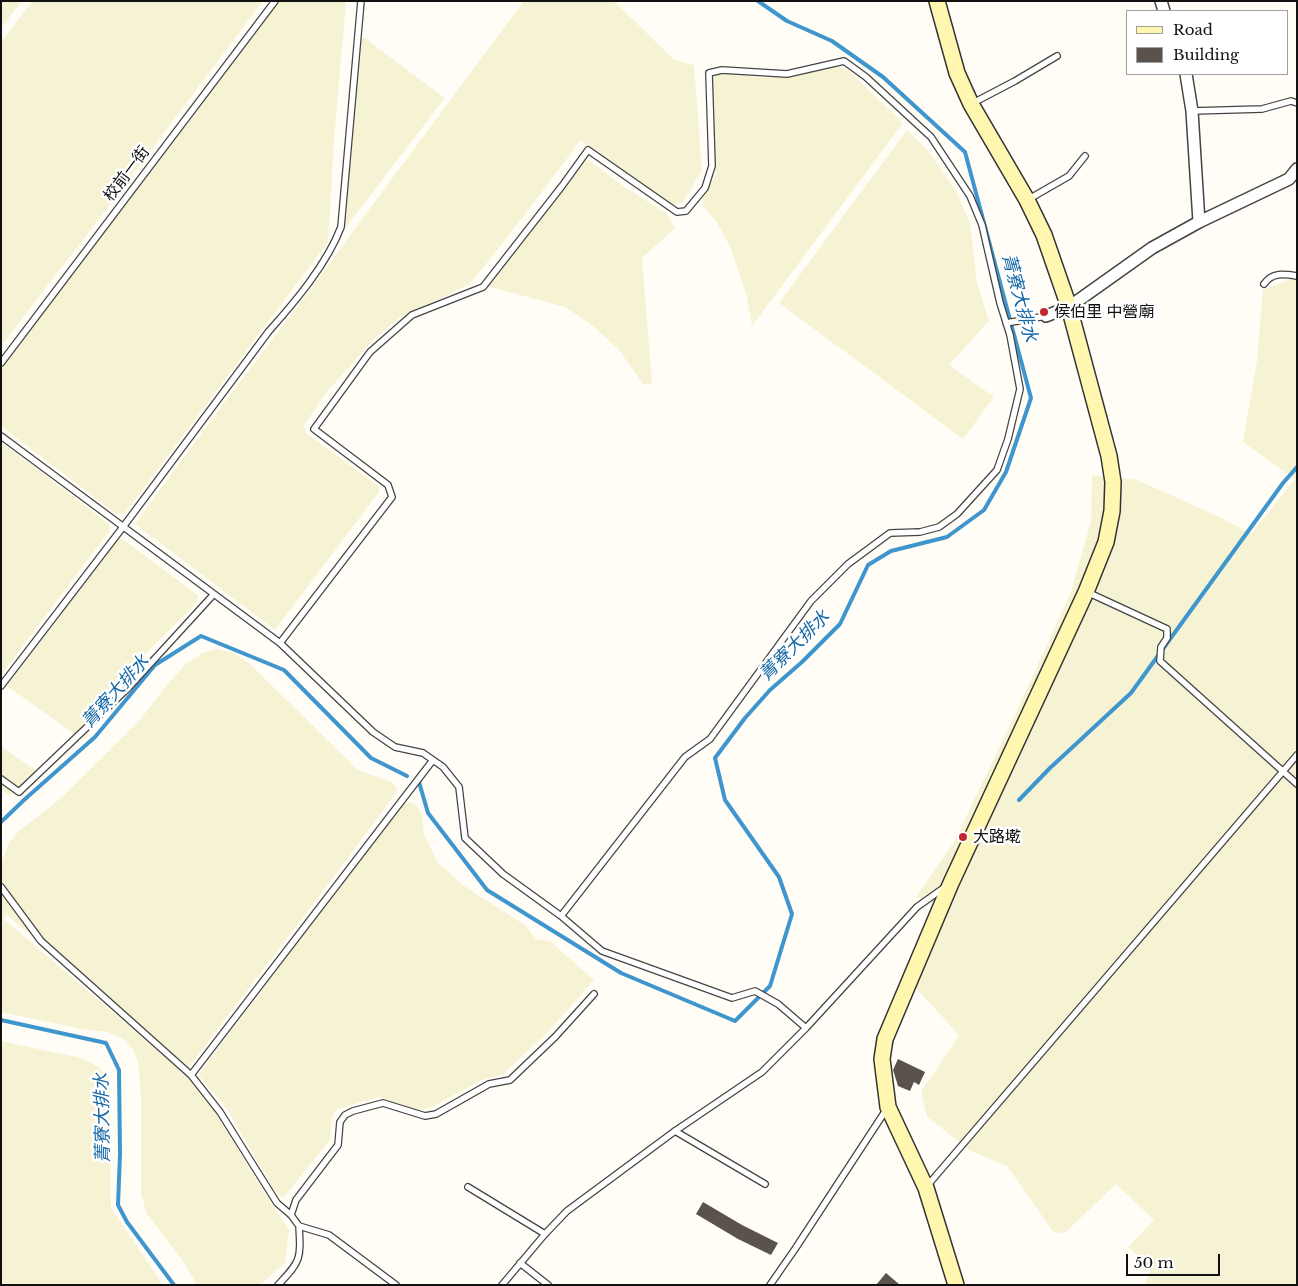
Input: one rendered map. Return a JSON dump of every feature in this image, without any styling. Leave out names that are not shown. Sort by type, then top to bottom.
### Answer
[{"type":"street","points":[[937,1],[956,73],[1027,200],[1044,235],[1068,307],[1109,456],[1113,482],[1112,511],[1106,542],[1086,592],[951,883],[885,1039],[882,1059],[888,1107],[926,1188],[956,1285]]},
{"type":"street","points":[[1186,75],[1192,112],[1199,222]]},
{"type":"street","points":[[1046,316],[1068,307],[1152,248],[1199,222],[1289,179],[1297,169]]},
{"type":"lane","name":"校前一街","points":[[1,362],[275,1]]},
{"type":"lane","points":[[1,686],[123,527],[269,331],[295,302],[335,243],[340,227],[361,1]]},
{"type":"lane","points":[[972,104],[1057,56]]},
{"type":"lane","points":[[280,643],[392,497],[388,485],[314,429],[370,352],[412,315],[482,287],[588,150],[677,212],[686,211],[705,188],[712,166],[709,73],[722,70],[787,74],[844,61],[866,77],[931,137],[970,196],[982,225],[1000,303],[1008,323],[1020,389],[1008,439],[997,470],[957,514],[939,526],[920,532],[890,534],[848,564],[811,601],[710,738],[685,757],[561,916]]},
{"type":"lane","points":[[1192,112],[1262,108],[1291,101],[1297,103]]},
{"type":"lane","points":[[1027,200],[1069,176],[1084,156]]},
{"type":"lane","points":[[1264,284],[1268,279],[1280,273],[1297,276]]},
{"type":"lane","points":[[1008,323],[1046,316]]},
{"type":"lane","points":[[1,436],[280,643],[373,732],[395,747],[423,753],[443,767],[459,787],[465,838],[503,874],[561,916],[602,951],[732,998],[755,991],[778,1004],[806,1028]]},
{"type":"lane","points":[[1086,592],[1167,630],[1167,638],[1161,647],[1160,661],[1297,784]]},
{"type":"lane","points":[[1,780],[19,792],[128,688],[214,594]]},
{"type":"lane","points":[[926,1188],[1297,755]]},
{"type":"lane","points":[[191,1074],[433,760]]},
{"type":"lane","points":[[502,1285],[544,1234],[567,1210],[675,1131],[762,1072],[806,1028],[917,907],[951,883]]},
{"type":"lane","points":[[1,888],[41,941],[191,1074],[220,1112],[276,1203],[291,1215],[299,1226],[301,1253],[296,1266],[278,1285]]},
{"type":"lane","points":[[291,1215],[296,1200],[338,1145],[340,1122],[345,1115],[384,1103],[425,1116],[436,1114],[489,1084],[510,1080],[555,1037],[594,994]]},
{"type":"lane","points":[[770,1285],[888,1107]]},
{"type":"lane","points":[[675,1131],[765,1184]]},
{"type":"lane","points":[[468,1187],[544,1234]]},
{"type":"lane","points":[[299,1226],[329,1236],[396,1285]]},
{"type":"lane","points":[[520,1263],[548,1285]]},
{"type":"shaded area","points":[[1,1],[22,1],[1,28]]},
{"type":"shaded area","points":[[33,1],[263,1],[1,346],[1,42]]},
{"type":"shaded area","points":[[278,1],[346,1],[328,242],[125,513],[116,514],[1,426],[1,365],[193,117]]},
{"type":"shaded area","points":[[524,1],[614,1],[674,60],[694,65],[702,171],[682,203],[669,205],[581,140],[470,284],[399,318],[373,340],[326,393],[304,425],[306,433],[378,486],[379,492],[275,630],[135,524]]},
{"type":"shaded area","points":[[358,38],[365,38],[445,98],[336,240],[351,83]]},
{"type":"shaded area","points":[[830,67],[841,67],[850,72],[903,123],[752,326],[747,297],[731,249],[718,224],[704,207],[702,195],[716,175],[710,73],[731,73],[760,78],[795,75]]},
{"type":"shaded area","points":[[907,130],[930,153],[958,194],[970,224],[977,282],[989,321],[949,365],[994,397],[963,439],[779,303]]},
{"type":"shaded area","points":[[583,156],[626,188],[666,213],[675,228],[642,258],[652,384],[643,384],[619,350],[593,326],[565,307],[483,285]]},
{"type":"shaded area","points":[[1297,276],[1297,1285],[1142,1285],[1152,1268],[1128,1247],[1154,1220],[1116,1184],[1066,1232],[1054,1233],[1007,1166],[971,1151],[927,1117],[921,1092],[959,1035],[913,985],[939,906],[916,897],[954,842],[1071,592],[1091,521],[1092,475],[1137,480],[1222,518],[1251,534],[1295,479],[1243,442],[1257,361],[1263,290]]},
{"type":"shaded area","points":[[1,442],[109,524],[110,530],[1,675]]},
{"type":"shaded area","points":[[120,537],[199,596],[192,608],[148,651],[77,736],[7,686]]},
{"type":"shaded area","points":[[217,649],[233,653],[249,663],[358,770],[392,782],[397,789],[338,871],[189,1067],[7,915],[4,919],[188,1077],[217,1114],[289,1230],[285,1263],[260,1285],[197,1285],[181,1258],[146,1213],[141,1192],[141,1094],[138,1062],[133,1049],[122,1038],[108,1032],[87,1030],[1,1012],[1,863],[9,843],[18,832],[61,798],[140,720],[186,664],[202,653]]},
{"type":"shaded area","points":[[1,746],[38,772],[10,796],[1,789]]},
{"type":"shaded area","points":[[403,803],[414,803],[422,814],[424,835],[438,863],[464,886],[525,925],[536,939],[550,941],[594,980],[548,1032],[502,1075],[482,1080],[430,1108],[419,1110],[379,1097],[337,1109],[332,1116],[330,1140],[283,1198],[275,1191],[227,1109],[198,1075]]},
{"type":"shaded area","points":[[1,1041],[81,1058],[97,1066],[108,1076],[110,1082],[111,1208],[163,1285],[1,1285]]},
{"type":"building","points":[[898,1059],[925,1072],[919,1085],[914,1082],[910,1091],[898,1086],[893,1070]]},
{"type":"building","points":[[703,1202],[778,1243],[771,1255],[738,1239],[696,1214]]},
{"type":"building","points":[[886,1273],[900,1285],[876,1285]]},
{"type":"waterway","name":"菁寮大排水","points":[[419,782],[428,813],[487,890],[621,973],[735,1021],[770,986],[792,914],[779,877],[725,800],[715,758],[745,718],[770,690],[802,662],[840,624],[868,565],[891,551],[947,537],[984,510],[1006,472],[1031,398],[965,152],[883,77],[832,41],[787,21],[758,1]]},
{"type":"waterway","points":[[1019,800],[1050,768],[1131,693],[1283,483],[1297,467]]},
{"type":"waterway","name":"菁寮大排水","points":[[1,822],[95,737],[155,665],[201,636],[284,670],[371,758],[407,776]]},
{"type":"waterway","name":"菁寮大排水","points":[[1,1020],[106,1043],[119,1070],[120,1154],[118,1205],[127,1222],[174,1285]]},
{"type":"place","name":"侯伯里 中營廟","points":[[1044,312]]},
{"type":"place","name":"大路墘","points":[[963,837]]}]
